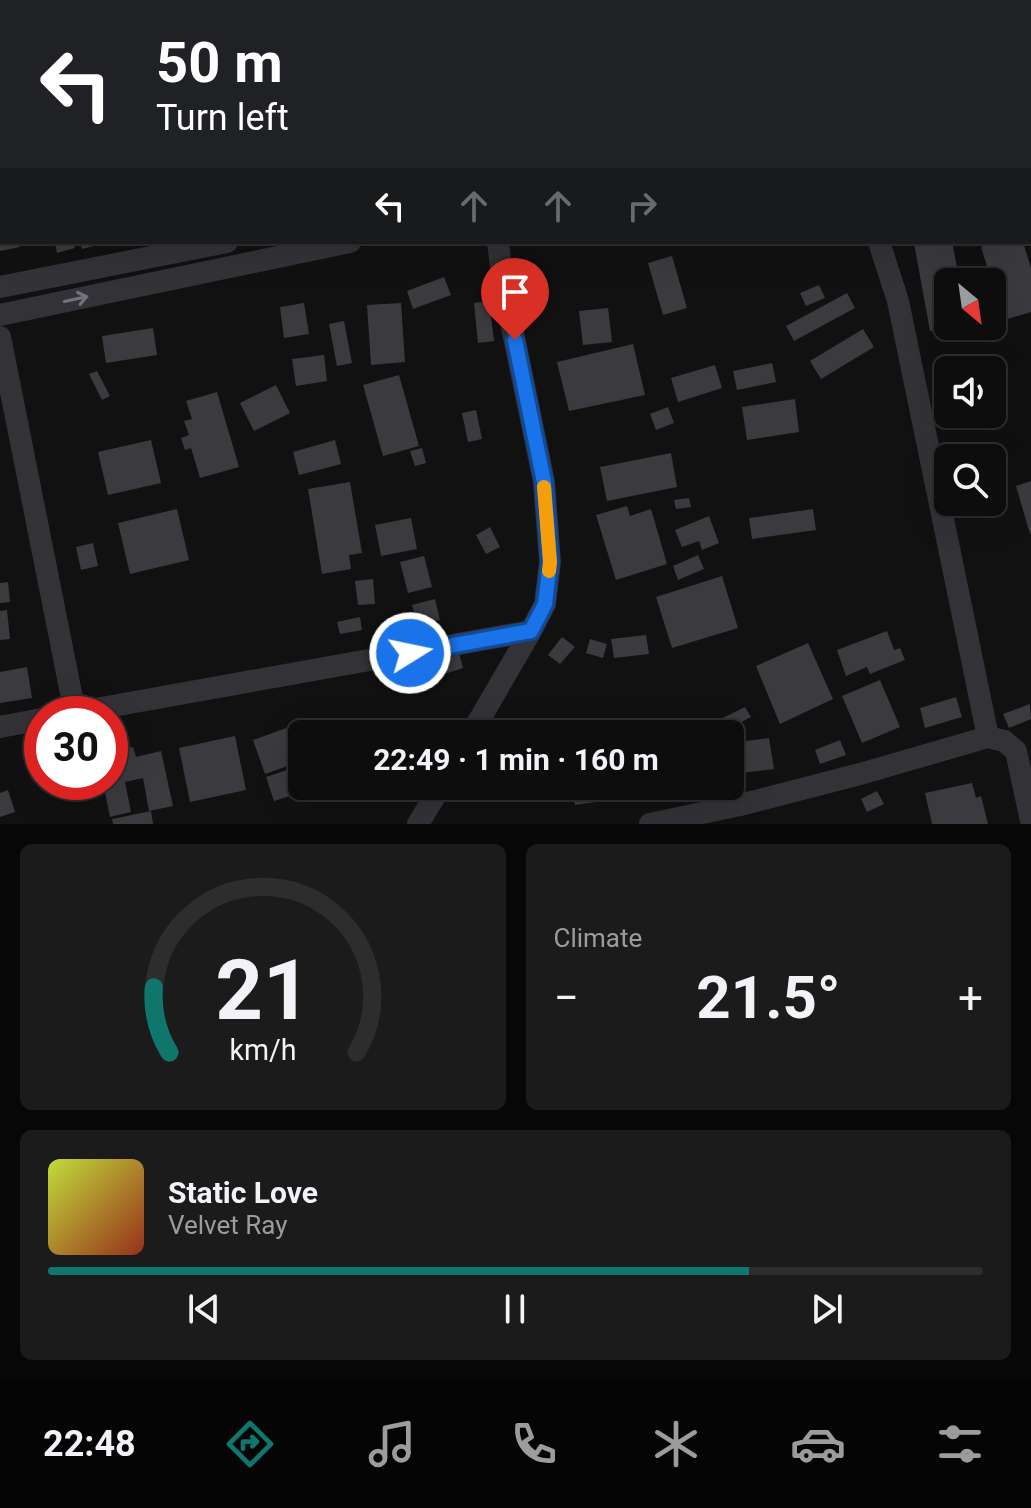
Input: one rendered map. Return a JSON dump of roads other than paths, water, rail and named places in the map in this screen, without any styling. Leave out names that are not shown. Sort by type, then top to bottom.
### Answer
[{"type":"street","points":[[0,287],[217,244]]},
{"type":"street","points":[[0,315],[340,244]]},
{"type":"street","points":[[479,720],[545,604],[550,562],[544,482],[503,284],[498,244]]},
{"type":"street","points":[[880,244],[898,301],[988,737]]},
{"type":"street","points":[[0,337],[69,696]]},
{"type":"street","points":[[128,703],[531,631]]},
{"type":"street","points":[[0,727],[24,722]]},
{"type":"street","points":[[650,824],[744,815],[860,774],[988,737],[1004,741],[1016,751],[1031,821]]},
{"type":"street","points":[[418,824],[433,800]]}]
